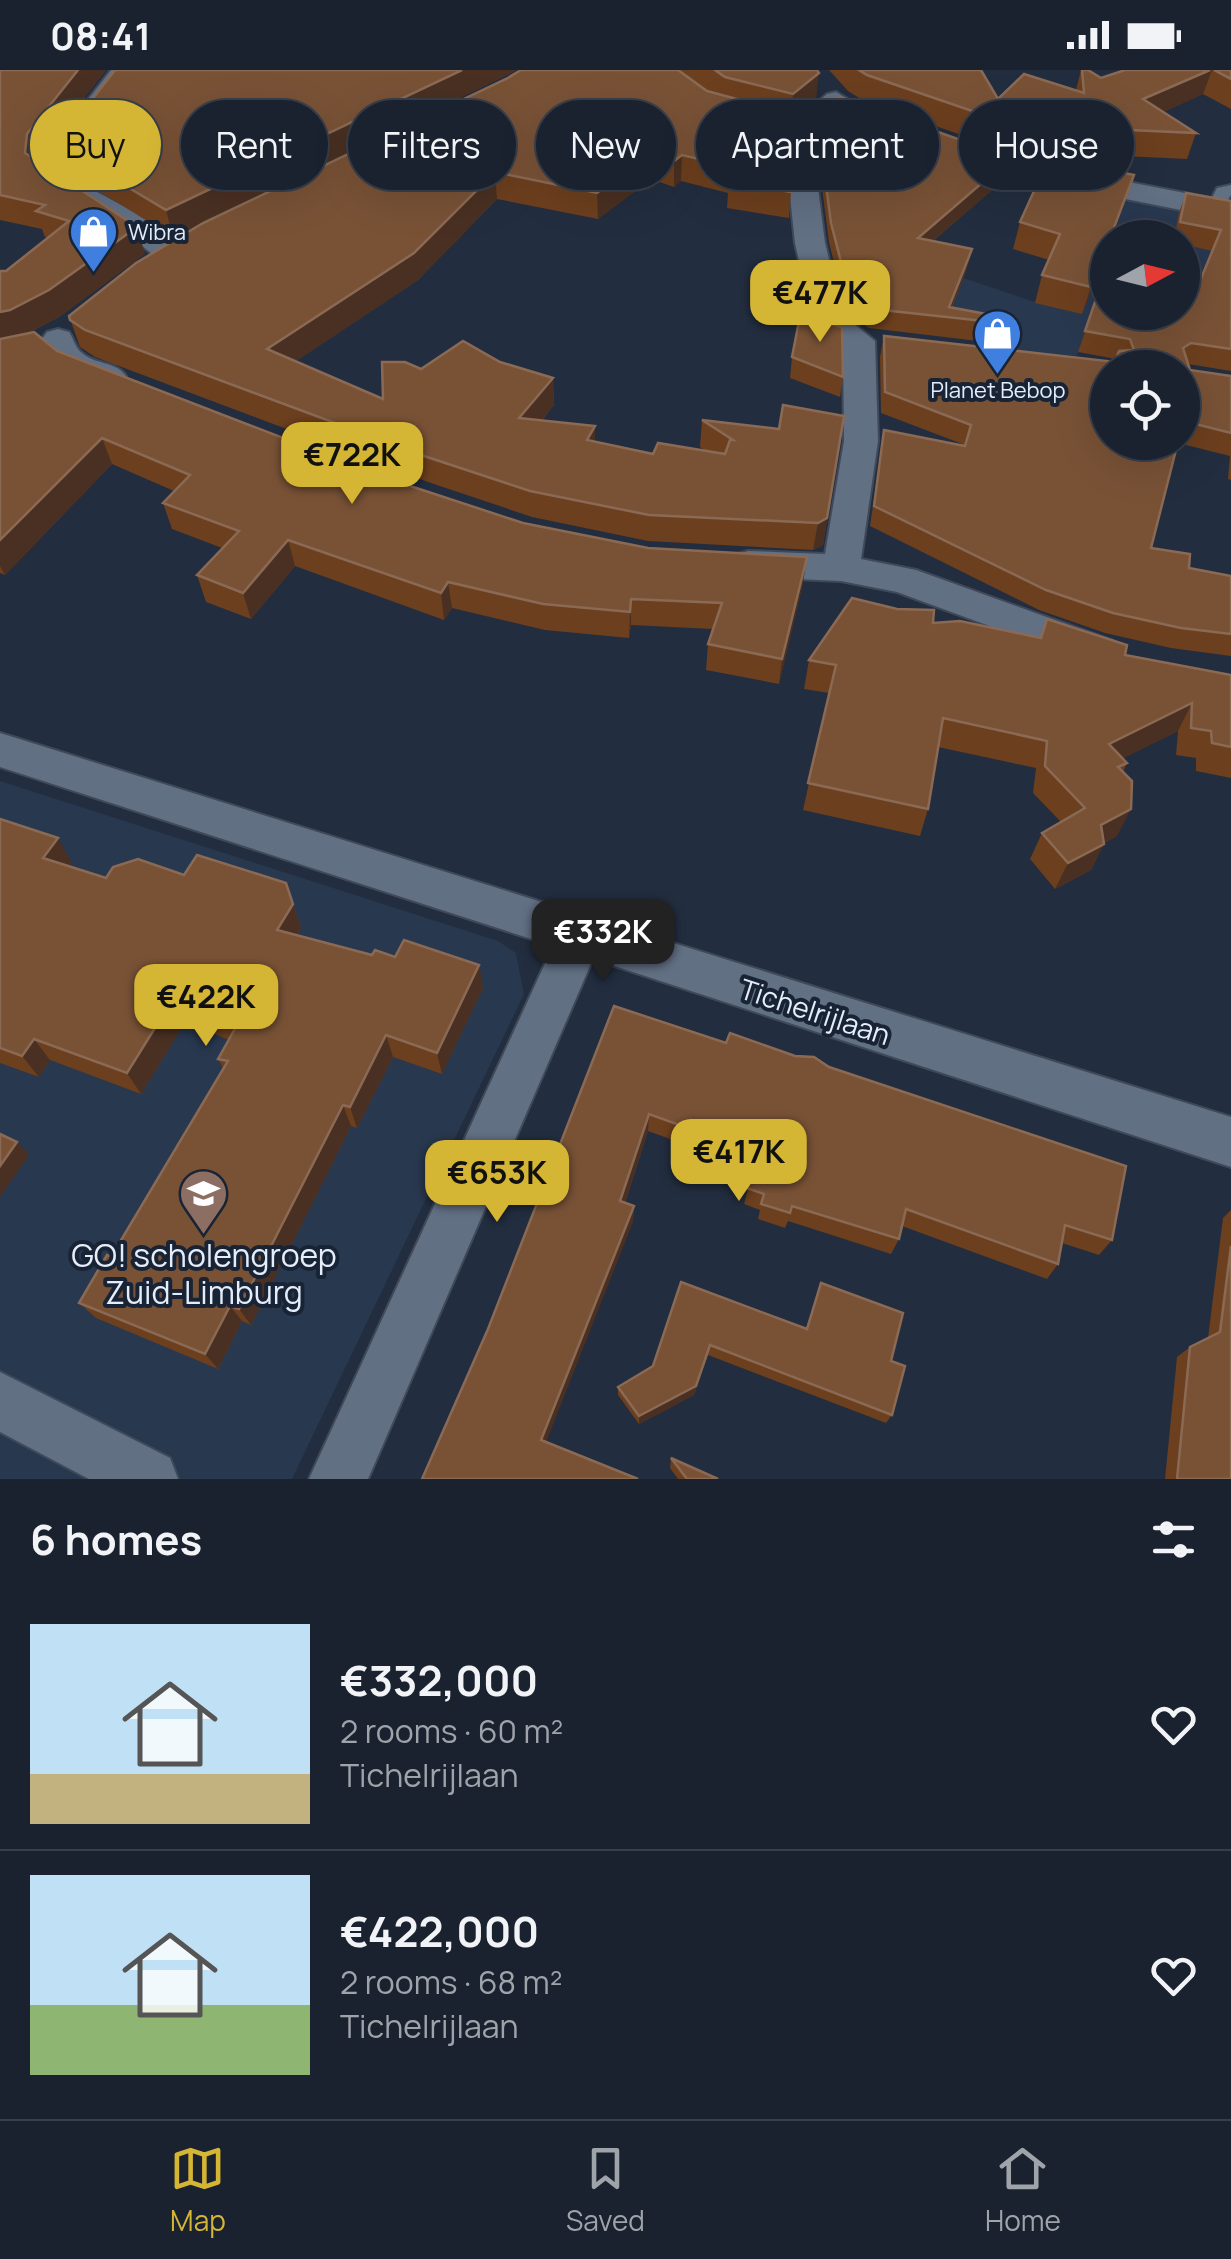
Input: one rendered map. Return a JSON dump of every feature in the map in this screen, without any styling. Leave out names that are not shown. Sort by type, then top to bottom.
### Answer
[{"type":"street","points":[[126,70],[53,162],[52,178],[147,235],[161,262],[202,239]]},
{"type":"street","points":[[815,73],[836,100]]},
{"type":"street","points":[[939,142],[1025,170],[1226,203]]},
{"type":"street","points":[[804,190],[810,243],[828,319],[859,340],[897,345]]},
{"type":"street","points":[[88,315],[44,346],[69,361],[140,388]]},
{"type":"street","points":[[841,568],[862,440],[859,340]]},
{"type":"street","points":[[706,562],[841,568],[903,580],[1132,660]]},
{"type":"street","name":"Tichelrijlaan","points":[[0,750],[1231,1142]]},
{"type":"street","points":[[338,1479],[580,937]]},
{"type":"street","points":[[0,1401],[149,1479]]},
{"type":"shaded area","points":[[1082,190],[1231,223],[1231,311],[1200,306],[1200,220],[1090,220],[1090,323],[1077,356],[975,348],[981,336],[950,313],[951,274],[1035,302]]},
{"type":"shaded area","name":"GO! scholengroep Zuid-Limburg","points":[[0,781],[498,941],[516,953],[524,994],[292,1479],[0,1479]]},
{"type":"building","points":[[0,70],[78,70],[54,100],[30,100],[25,153],[30,156],[30,190],[81,190],[137,227],[49,290],[0,312],[0,271],[6,271],[69,221],[36,211],[45,205],[0,195]]},
{"type":"building","points":[[115,70],[462,70],[399,100],[348,100],[348,124],[328,133],[328,100],[181,100],[181,190],[208,190],[166,210],[133,190],[161,190],[161,100],[92,100]]},
{"type":"building","points":[[521,70],[678,70],[707,91],[741,100],[696,100],[696,158],[682,155],[676,160],[676,100],[536,100],[536,180],[516,176],[516,100],[462,100]]},
{"type":"building","points":[[715,70],[819,73],[793,94],[725,77]]},
{"type":"building","points":[[859,70],[981,70],[998,99],[1024,74],[1084,93],[1082,70],[1101,78],[1125,70],[1210,70],[1143,99],[1196,133],[1134,130],[1134,100],[959,100],[959,106]]},
{"type":"building","points":[[1214,70],[1231,70],[1231,79]]},
{"type":"building","points":[[939,132],[959,139],[959,190],[974,190],[918,238],[972,249],[949,307],[986,314],[983,321],[873,309],[849,293],[827,190],[939,190]]},
{"type":"building","points":[[348,154],[348,190],[477,190],[414,253],[267,349],[383,399],[382,362],[405,362],[421,369],[463,341],[500,362],[553,378],[519,418],[595,426],[587,440],[653,454],[658,443],[725,454],[733,440],[702,420],[779,429],[783,405],[844,416],[827,518],[818,523],[649,515],[530,491],[424,456],[85,330],[70,320],[69,316],[136,263],[203,223],[272,190],[328,190],[328,164]]},
{"type":"building","points":[[1034,190],[1128,190],[1117,220],[1090,220],[1090,287],[1042,275],[1060,234],[1020,222]]},
{"type":"building","points":[[1186,193],[1231,201],[1231,349],[1191,343],[1184,350],[1134,350],[1130,339],[1085,331],[1090,316],[1090,330],[1200,330],[1200,281],[1221,230],[1200,226],[1200,220],[1180,220]]},
{"type":"building","points":[[800,316],[842,327],[843,377],[792,357]]},
{"type":"building","points":[[34,332],[57,351],[395,481],[523,523],[648,548],[807,557],[782,659],[708,644],[722,603],[631,599],[630,612],[543,604],[448,582],[441,593],[288,540],[243,593],[197,575],[239,531],[163,503],[190,475],[102,438],[0,540],[0,339]]},
{"type":"building","points":[[884,336],[1090,359],[1090,460],[1173,460],[1151,548],[1190,554],[1189,568],[1231,576],[1231,634],[1113,613],[1046,590],[874,506],[884,430],[965,446],[971,425],[885,392]]},
{"type":"building","points":[[1200,371],[1231,376],[1231,433],[1200,425]]},
{"type":"building","points":[[852,598],[897,609],[934,610],[933,623],[960,621],[1041,638],[1047,619],[1127,645],[1125,655],[1231,675],[1231,747],[1212,743],[1211,731],[1191,728],[1192,703],[1109,744],[1127,763],[1118,767],[1132,781],[1131,809],[1101,825],[1104,844],[1068,863],[1042,833],[1085,808],[1045,766],[1047,741],[943,718],[928,809],[808,783],[836,665],[809,660]]},
{"type":"building","points":[[0,819],[58,838],[43,858],[106,878],[113,867],[138,859],[184,875],[197,855],[286,883],[293,904],[277,930],[372,955],[375,950],[395,957],[404,940],[479,965],[437,1053],[386,1035],[350,1107],[343,1105],[239,1309],[230,1306],[205,1354],[79,1303],[107,1255],[111,1257],[228,1061],[218,1059],[237,1025],[173,999],[127,1073],[34,1039],[22,1056],[0,1048]]},
{"type":"building","points":[[614,1006],[726,1043],[730,1033],[795,1056],[814,1057],[829,1067],[1126,1166],[1112,1240],[1065,1225],[1058,1264],[906,1209],[899,1239],[792,1206],[790,1213],[761,1204],[764,1194],[747,1188],[758,1153],[649,1114],[620,1201],[634,1206],[541,1440],[638,1479],[422,1479],[488,1329]]},
{"type":"building","points":[[0,1134],[17,1142],[0,1166]]},
{"type":"building","points":[[1231,1246],[1231,1479],[1177,1479],[1190,1347],[1220,1332]]},
{"type":"building","points":[[681,1282],[807,1329],[821,1283],[903,1313],[891,1361],[905,1366],[892,1415],[710,1345],[696,1386],[639,1416],[618,1387],[653,1366]]},
{"type":"building","points":[[671,1458],[718,1479],[687,1479]]},
{"type":"place","name":"Wibra","points":[[93,274]]},
{"type":"place","name":"Planet Bebop","points":[[998,376]]},
{"type":"place","name":"GO! scholengroep Zuid-Limburg","points":[[204,1236]]}]
